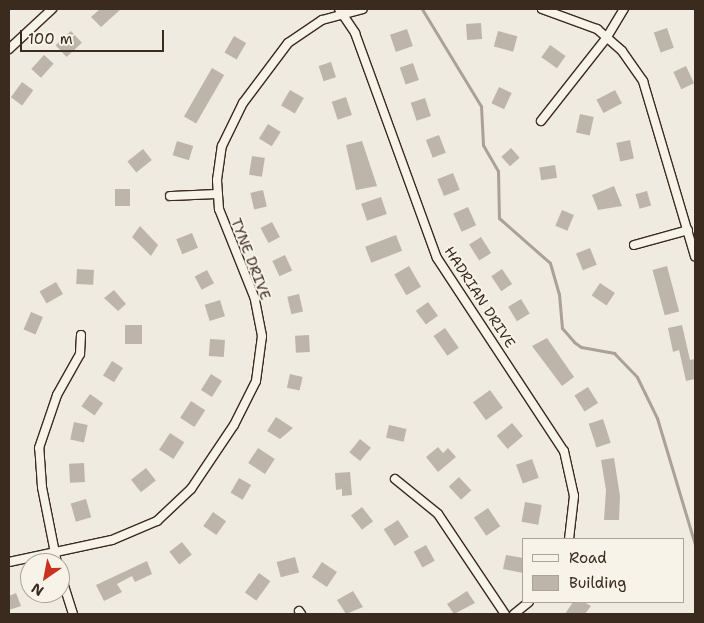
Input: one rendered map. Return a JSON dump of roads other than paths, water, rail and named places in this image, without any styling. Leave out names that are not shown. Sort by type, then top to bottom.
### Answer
[{"type":"street","points":[[9,49],[52,9]]},
{"type":"street","name":"TYNE DRIVE","points":[[9,562],[126,535],[172,509],[200,476],[253,391],[261,360],[261,324],[250,286],[223,223],[218,194],[218,167],[227,133],[262,75],[298,34],[341,11],[364,9]]},
{"type":"street","points":[[542,9],[585,22],[607,37],[632,63],[650,94],[695,256]]},
{"type":"street","points":[[542,121],[607,37],[624,9]]},
{"type":"street","name":"HADRIAN DRIVE","points":[[341,11],[355,33],[437,258],[564,451],[574,496],[569,538]]},
{"type":"street","points":[[170,196],[218,194]]},
{"type":"street","points":[[634,245],[688,230]]},
{"type":"street","points":[[54,552],[39,448],[57,394],[80,354],[81,335]]},
{"type":"street","points":[[395,479],[438,514],[505,614]]},
{"type":"street","points":[[514,614],[528,603]]},
{"type":"waterway","points":[[422,9],[481,106],[483,145],[498,171],[499,218],[550,263],[559,294],[562,328],[574,342],[581,347],[614,353],[637,377],[657,418],[695,545]]}]
